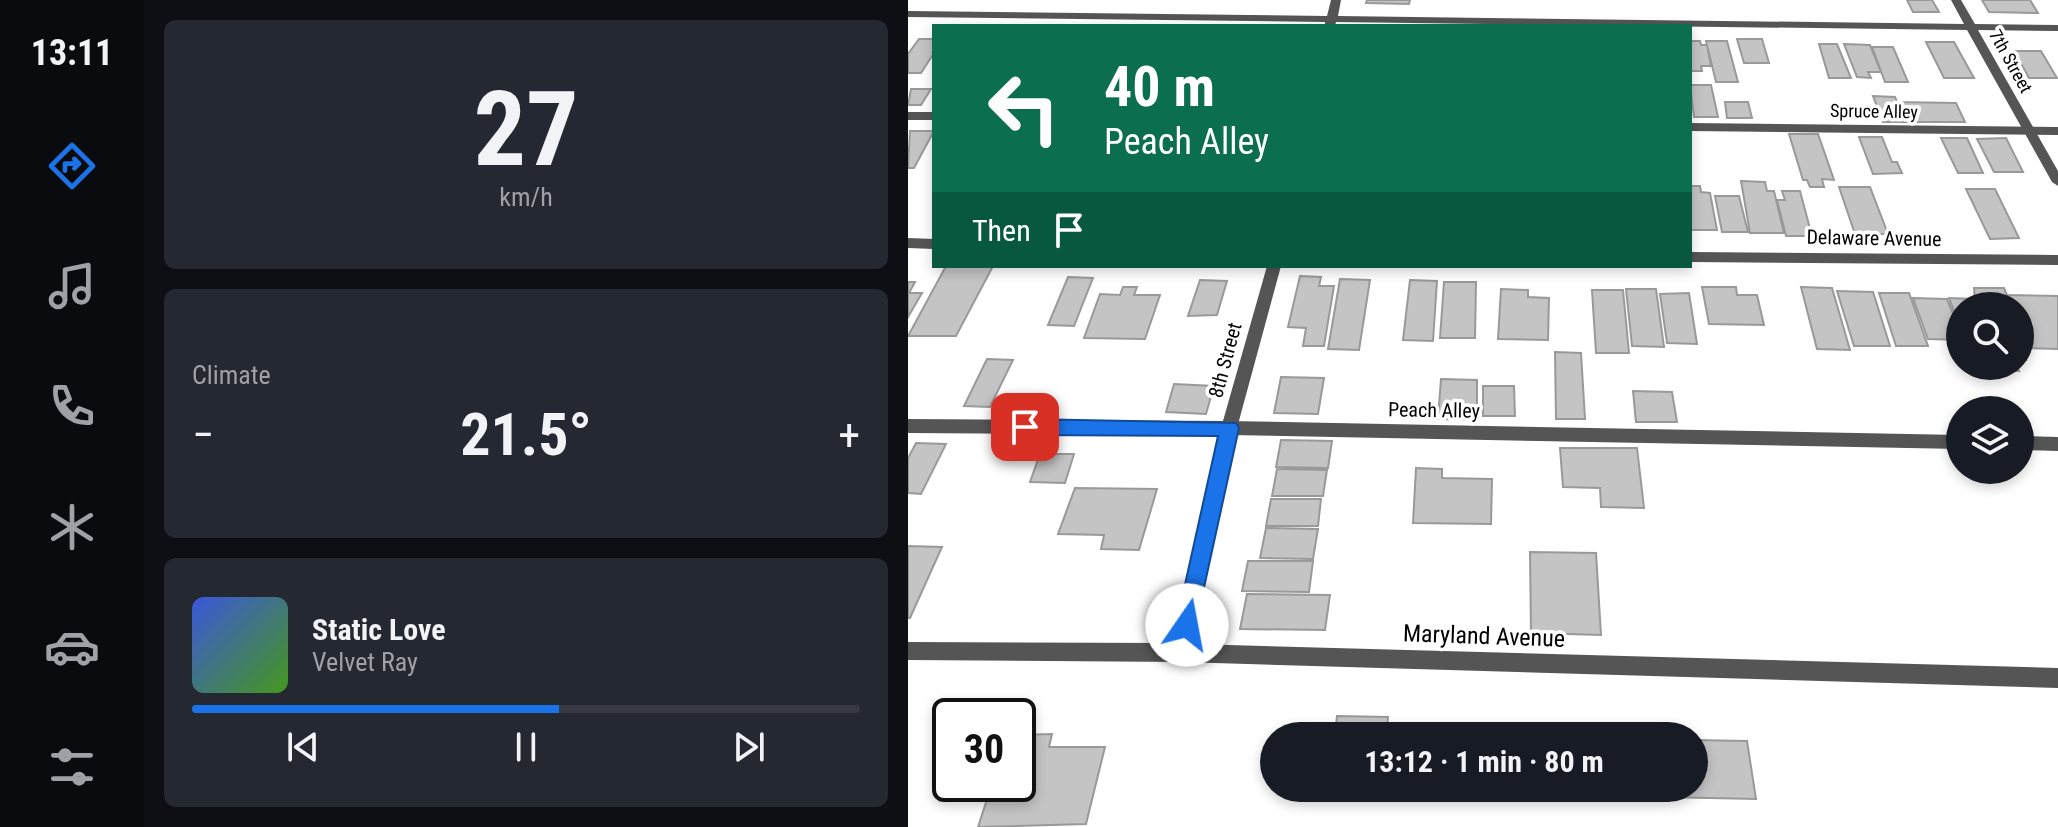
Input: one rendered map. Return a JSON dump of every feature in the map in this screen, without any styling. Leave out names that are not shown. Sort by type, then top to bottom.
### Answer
[{"type":"street","points":[[1331,23],[1336,0]]},
{"type":"street","name":"7th Street","points":[[1956,0],[2058,182]]},
{"type":"street","points":[[908,14],[1491,24]]},
{"type":"street","points":[[1692,25],[2058,28]]},
{"type":"street","points":[[908,116],[932,116]]},
{"type":"street","name":"Spruce Alley","points":[[1692,127],[2058,131]]},
{"type":"street","points":[[908,243],[932,244]]},
{"type":"street","name":"Delaware Avenue","points":[[1692,257],[2058,260]]},
{"type":"street","name":"8th Street","points":[[1181,653],[1229,428],[1273,268]]},
{"type":"street","name":"Peach Alley","points":[[908,426],[1229,428],[1946,442]]},
{"type":"street","points":[[2034,443],[2058,444]]},
{"type":"street","name":"Maryland Avenue","points":[[908,651],[1181,653],[2058,678]]},
{"type":"building","points":[[1367,0],[1410,0],[1409,4],[1366,3]]},
{"type":"building","points":[[1907,0],[1932,0],[1939,12],[1913,12]]},
{"type":"building","points":[[1982,0],[2030,0],[2038,13],[1989,12]]},
{"type":"building","points":[[919,39],[932,39],[932,56],[921,73],[908,73],[908,54]]},
{"type":"building","points":[[1737,39],[1762,39],[1769,63],[1744,63]]},
{"type":"building","points":[[1692,41],[1707,45],[1711,66],[1701,66],[1702,71],[1692,71]]},
{"type":"building","points":[[1706,41],[1727,41],[1738,82],[1716,82]]},
{"type":"building","points":[[1926,42],[1954,42],[1974,78],[1944,78]]},
{"type":"building","points":[[1819,44],[1837,44],[1851,78],[1829,78]]},
{"type":"building","points":[[1844,44],[1870,45],[1881,72],[1868,72],[1871,78],[1857,77]]},
{"type":"building","points":[[1872,47],[1893,47],[1908,82],[1885,82]]},
{"type":"building","points":[[2014,51],[2041,51],[2057,78],[2029,78]]},
{"type":"building","points":[[1692,85],[1711,85],[1718,117],[1694,117]]},
{"type":"building","points":[[911,89],[931,89],[921,105],[908,105]]},
{"type":"building","points":[[1873,96],[1895,97],[1905,122],[1883,122]]},
{"type":"building","points":[[1725,102],[1748,102],[1752,118],[1727,118]]},
{"type":"building","points":[[1897,102],[1956,103],[1965,122],[1905,122]]},
{"type":"building","points":[[910,131],[932,131],[914,168],[908,168]]},
{"type":"building","points":[[1789,134],[1818,134],[1834,180],[1822,179],[1824,187],[1810,187],[1807,180],[1803,180]]},
{"type":"building","points":[[1859,137],[1882,137],[1892,162],[1897,162],[1902,173],[1873,174]]},
{"type":"building","points":[[1941,138],[1967,138],[1983,173],[1958,173]]},
{"type":"building","points":[[2006,138],[2023,172],[1994,172],[1977,139]]},
{"type":"building","points":[[1741,181],[1765,182],[1767,191],[1774,191],[1784,233],[1750,233]]},
{"type":"building","points":[[1692,186],[1700,186],[1701,192],[1710,193],[1717,230],[1692,230]]},
{"type":"building","points":[[1839,187],[1870,187],[1888,234],[1855,234]]},
{"type":"building","points":[[1966,189],[1995,189],[2019,238],[1990,239]]},
{"type":"building","points":[[1782,191],[1800,191],[1812,236],[1786,236],[1777,200],[1785,200]]},
{"type":"building","points":[[1715,196],[1739,196],[1748,232],[1722,232]]},
{"type":"building","points":[[945,268],[992,268],[956,336],[908,336]]},
{"type":"building","points":[[1300,276],[1321,277],[1319,286],[1334,286],[1324,346],[1303,346],[1306,328],[1288,327]]},
{"type":"building","points":[[1068,277],[1093,278],[1074,326],[1048,325]]},
{"type":"building","points":[[1340,279],[1370,280],[1359,350],[1328,349]]},
{"type":"building","points":[[1200,280],[1227,281],[1217,315],[1188,316]]},
{"type":"building","points":[[1410,280],[1437,281],[1433,341],[1403,340]]},
{"type":"building","points":[[908,282],[915,282],[909,293],[922,293],[908,317]]},
{"type":"building","points":[[1444,282],[1476,282],[1475,338],[1440,338]]},
{"type":"building","points":[[1123,287],[1137,287],[1134,295],[1160,295],[1145,339],[1084,338],[1100,294],[1120,295]]},
{"type":"building","points":[[1702,287],[1736,287],[1737,295],[1757,295],[1764,325],[1709,324]]},
{"type":"building","points":[[1801,287],[1832,288],[1850,350],[1817,349]]},
{"type":"building","points":[[1974,288],[2004,288],[2006,292],[1974,292]]},
{"type":"building","points":[[1501,289],[1528,290],[1528,297],[1549,298],[1548,340],[1498,339]]},
{"type":"building","points":[[1626,289],[1656,289],[1664,347],[1632,346]]},
{"type":"building","points":[[1592,290],[1623,290],[1629,353],[1596,353]]},
{"type":"building","points":[[1837,291],[1873,292],[1890,346],[1854,346]]},
{"type":"building","points":[[1689,293],[1697,344],[1667,343],[1660,294]]},
{"type":"building","points":[[1879,293],[1909,293],[1928,346],[1896,346]]},
{"type":"building","points":[[2034,296],[2058,296],[2058,349],[2034,348]]},
{"type":"building","points":[[1913,298],[1946,299],[1946,340],[1928,339]]},
{"type":"building","points":[[1555,352],[1581,353],[1585,419],[1556,419]]},
{"type":"building","points":[[987,359],[1013,360],[990,407],[964,406]]},
{"type":"building","points":[[1281,377],[1324,378],[1318,414],[1274,413]]},
{"type":"building","points":[[1441,379],[1477,380],[1477,420],[1438,419]]},
{"type":"building","points":[[1174,384],[1214,386],[1206,414],[1166,412]]},
{"type":"building","points":[[1483,386],[1514,386],[1515,416],[1483,416]]},
{"type":"building","points":[[1633,391],[1672,392],[1677,422],[1636,422]]},
{"type":"building","points":[[1281,440],[1332,441],[1328,468],[1276,467]]},
{"type":"building","points":[[916,443],[946,444],[921,494],[908,493],[908,458]]},
{"type":"building","points":[[1560,448],[1637,448],[1644,508],[1601,507],[1600,488],[1563,487]]},
{"type":"building","points":[[1040,454],[1074,454],[1065,483],[1030,482]]},
{"type":"building","points":[[1416,468],[1442,469],[1442,478],[1492,479],[1491,524],[1413,523]]},
{"type":"building","points":[[1277,469],[1327,470],[1323,496],[1272,496]]},
{"type":"building","points":[[1075,488],[1157,489],[1139,550],[1101,549],[1104,535],[1058,534]]},
{"type":"building","points":[[1271,499],[1321,499],[1318,526],[1266,526]]},
{"type":"building","points":[[1266,528],[1318,529],[1313,559],[1260,558]]},
{"type":"building","points":[[908,546],[942,547],[910,618],[908,618]]},
{"type":"building","points":[[1530,552],[1596,553],[1601,635],[1531,633]]},
{"type":"building","points":[[1248,561],[1313,561],[1309,592],[1242,591]]},
{"type":"building","points":[[1247,594],[1330,595],[1325,630],[1240,629]]},
{"type":"building","points":[[1337,716],[1388,717],[1388,722],[1336,722]]},
{"type":"building","points":[[1036,734],[1052,734],[1049,747],[1105,747],[1086,824],[978,827],[986,802],[1036,802]]},
{"type":"building","points":[[1708,740],[1747,741],[1756,799],[1708,798]]},
{"type":"route","points":[[1025,427],[1229,428],[1187,625]]}]
